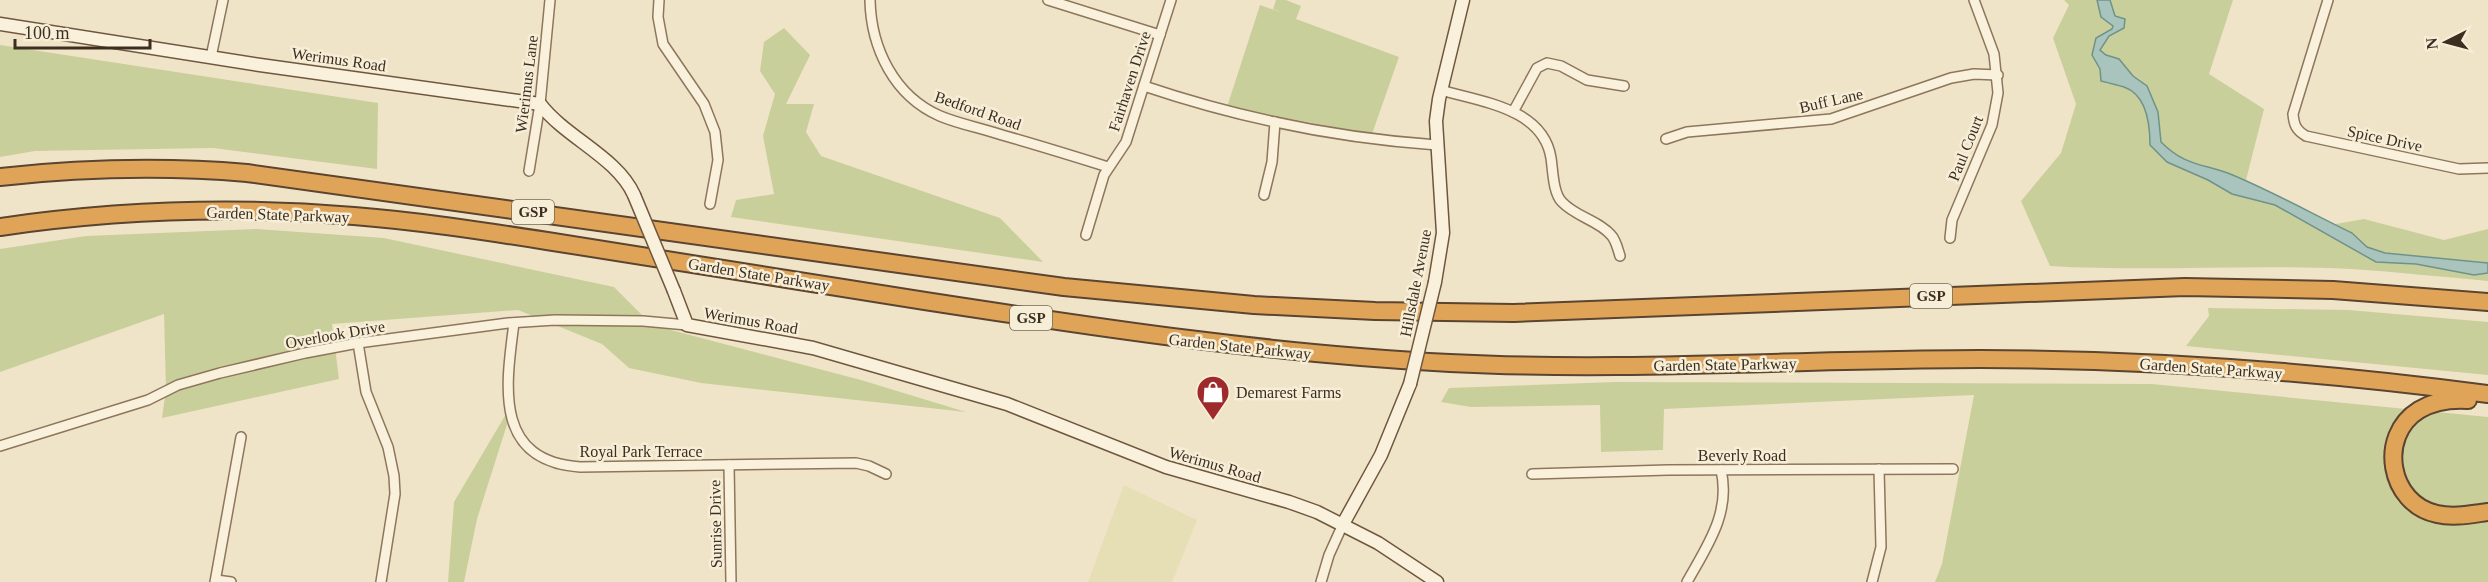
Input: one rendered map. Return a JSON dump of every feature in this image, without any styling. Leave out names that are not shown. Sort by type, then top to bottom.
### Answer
[{"type":"highway","name":"Garden State Parkway","points":[[0,177],[49,172],[148,168],[246,173],[1064,287],[1185,300],[1322,309],[1514,313],[2185,287],[2343,291],[2488,302]]},
{"type":"highway","name":"Garden State Parkway","points":[[0,228],[59,220],[157,212],[254,211],[353,216],[450,226],[537,239],[1167,338],[1309,354],[1414,361],[1604,366],[1931,359],[2039,360],[2274,372],[2488,394]]},
{"type":"highway","points":[[2488,400],[2443,401],[2418,411],[2399,433],[2393,457],[2395,475],[2402,489],[2423,509],[2451,516],[2488,512]]},
{"type":"main road","name":"Hillsdale Avenue","points":[[1343,524],[1381,455],[1410,384],[1435,282],[1443,233],[1436,121],[1441,90],[1463,0]]},
{"type":"main road","name":"Werimus Road","points":[[0,24],[540,104],[558,125],[618,172],[634,195],[687,325],[813,348],[972,392],[1041,417],[1166,468],[1289,502],[1343,524],[1378,543],[1437,582]]},
{"type":"street","points":[[211,57],[224,0]]},
{"type":"street","name":"Wierimus Lane","points":[[529,171],[540,104],[550,0]]},
{"type":"street","points":[[659,0],[658,24],[663,44],[704,105],[715,132],[718,160],[710,204]]},
{"type":"street","name":"Bedford Road","points":[[870,0],[873,30],[886,67],[904,91],[916,102],[941,116],[1108,167]]},
{"type":"street","points":[[1048,0],[1160,35]]},
{"type":"street","name":"Fairhaven Drive","points":[[1086,235],[1108,167],[1126,142],[1171,0]]},
{"type":"street","name":"Paul Court","points":[[1950,238],[1952,220],[1997,108],[1998,75],[1994,54],[1974,0]]},
{"type":"street","name":"Spice Drive","points":[[2328,0],[2294,111],[2295,126],[2306,136],[2459,169],[2488,168]]},
{"type":"street","points":[[1513,112],[1537,68],[1547,63],[1561,66],[1587,80],[1624,87]]},
{"type":"street","name":"Buff Lane","points":[[1666,139],[1687,132],[1831,118],[1963,75],[1998,75]]},
{"type":"street","points":[[1144,86],[1207,107],[1275,122],[1350,136],[1437,145]]},
{"type":"street","points":[[1441,90],[1513,112],[1529,121],[1547,141],[1557,196],[1562,202],[1613,237],[1620,256]]},
{"type":"street","points":[[1264,195],[1272,162],[1275,122]]},
{"type":"street","name":"Overlook Drive","points":[[0,446],[148,400],[178,386],[220,373],[358,343],[514,323],[599,320],[687,325]]},
{"type":"street","name":"Royal Park Terrace","points":[[514,323],[508,372],[509,409],[516,431],[541,457],[566,466],[580,467],[855,463],[869,466],[886,474]]},
{"type":"street","points":[[358,343],[366,392],[388,447],[394,476],[395,494],[381,582]]},
{"type":"street","points":[[231,582],[216,581],[241,437]]},
{"type":"street","name":"Sunrise Drive","points":[[729,465],[731,582]]},
{"type":"street","name":"Beverly Road","points":[[1532,474],[1953,469]]},
{"type":"street","points":[[1687,582],[1720,522],[1724,492],[1721,470]]},
{"type":"street","points":[[1872,582],[1881,547],[1879,470]]},
{"type":"street","points":[[1321,582],[1329,555],[1343,524]]},
{"type":"shaded area","points":[[1124,485],[1197,520],[1172,582],[1088,582]]},
{"type":"green space","points":[[1276,0],[1286,0],[1301,6],[1296,19],[1399,57],[1372,134],[1227,107],[1260,5],[1283,13],[1273,9]]},
{"type":"green space","points":[[2064,0],[2233,0],[2209,74],[2264,109],[2245,184],[2330,225],[2364,219],[2444,240],[2488,229],[2488,281],[2368,270],[2313,268],[2050,266],[2021,201],[2061,153],[2076,104],[2053,38],[2069,5]]},
{"type":"green space","points":[[784,28],[810,55],[786,104],[814,104],[806,132],[821,156],[1000,218],[1043,262],[731,217],[736,200],[774,194],[763,136],[775,94],[760,71],[764,42]]},
{"type":"green space","points":[[0,45],[378,103],[377,169],[213,148],[35,151],[0,157]]},
{"type":"green space","points":[[257,229],[384,238],[614,287],[652,325],[861,380],[966,412],[701,383],[629,368],[602,344],[518,310],[332,324],[339,379],[162,418],[166,390],[164,314],[0,372],[0,249],[86,236]]},
{"type":"green space","points":[[2208,308],[2349,310],[2488,322],[2488,375],[2186,346],[2209,316]]},
{"type":"green space","points":[[1615,382],[2152,384],[2488,417],[2488,582],[1935,582],[1942,564],[1974,395],[1664,409],[1663,450],[1601,452],[1600,405],[1471,407],[1441,402],[1449,388]]},
{"type":"green space","points":[[509,409],[510,415],[477,519],[464,582],[448,582],[454,502]]},
{"type":"water","points":[[2097,0],[2110,0],[2115,16],[2125,19],[2124,28],[2109,36],[2100,50],[2106,55],[2119,59],[2133,76],[2147,86],[2158,112],[2161,142],[2170,150],[2188,161],[2235,176],[2279,196],[2352,233],[2367,247],[2385,253],[2488,263],[2488,273],[2474,275],[2416,264],[2376,262],[2275,205],[2232,194],[2208,180],[2167,162],[2150,145],[2146,111],[2138,96],[2124,87],[2101,81],[2100,69],[2092,55],[2096,38],[2112,29],[2113,26],[2101,17]]},
{"type":"place","name":"Demarest Farms","points":[[1213,421]]}]
